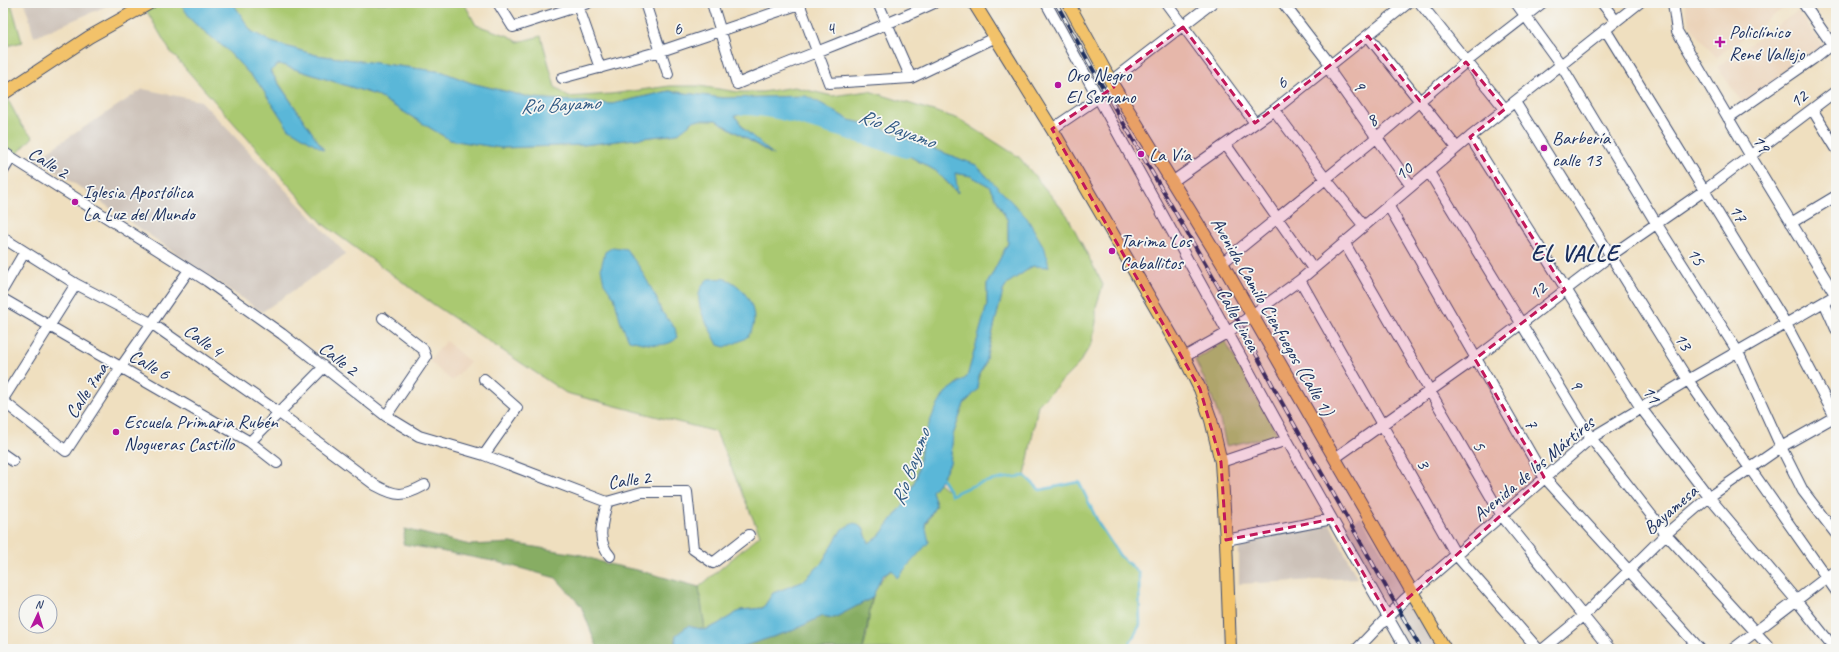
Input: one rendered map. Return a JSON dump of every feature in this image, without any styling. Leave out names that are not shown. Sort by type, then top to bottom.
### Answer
[{"type":"main road","points":[[974,3],[1052,129],[1200,388],[1212,420],[1221,462],[1226,540],[1230,649]]},
{"type":"main road","name":"Avenida Camilo Cienfuegos (Calle 1)","points":[[1068,3],[1113,84],[1222,263],[1445,649]]},
{"type":"main road","points":[[3,94],[89,37],[146,5]]},
{"type":"main road","points":[[3,86],[36,67],[55,60]]},
{"type":"street","points":[[498,3],[513,27],[577,4],[588,3]]},
{"type":"street","points":[[645,3],[668,74]]},
{"type":"street","points":[[712,3],[720,31]]},
{"type":"street","points":[[878,3],[911,78]]},
{"type":"street","name":"4","points":[[720,31],[737,84],[816,51],[888,25],[934,3]]},
{"type":"street","name":"Calle Linea","points":[[1046,3],[1287,440],[1406,649]]},
{"type":"street","points":[[1166,3],[1255,123]]},
{"type":"street","points":[[1052,129],[1098,98],[1212,3]]},
{"type":"street","name":"9","points":[[1283,3],[1330,64],[1332,74],[1411,186]]},
{"type":"street","name":"6","points":[[1172,182],[1274,110],[1408,3]]},
{"type":"street","points":[[1420,3],[1505,109]]},
{"type":"street","name":"15","points":[[1516,3],[1561,65],[1656,223],[1738,352],[1781,447],[1803,491],[1836,534]]},
{"type":"street","name":"8","points":[[1222,263],[1376,138],[1466,62],[1542,3]]},
{"type":"street","points":[[1602,3],[1616,21]]},
{"type":"street","name":"10","points":[[1184,358],[1252,316],[1300,280],[1470,137],[1639,3]]},
{"type":"street","name":"19","points":[[1673,3],[1677,31],[1750,155],[1836,295]]},
{"type":"street","points":[[1728,118],[1813,59],[1834,47],[1804,3]]},
{"type":"street","points":[[577,4],[600,68]]},
{"type":"street","points":[[800,4],[829,83],[911,78],[996,37]]},
{"type":"street","name":"6","points":[[562,78],[661,51],[800,4]]},
{"type":"street","name":"17","points":[[1606,29],[1786,324],[1836,417]]},
{"type":"street","points":[[1368,36],[1457,148]]},
{"type":"street","name":"12","points":[[1335,458],[1475,359],[1610,256],[1705,190],[1836,91]]},
{"type":"street","name":"13","points":[[1515,102],[1688,380],[1836,590]]},
{"type":"street","points":[[1812,109],[1836,148]]},
{"type":"street","points":[[1274,110],[1325,178],[1364,226]]},
{"type":"street","name":"11","points":[[1470,137],[1565,290],[1641,408],[1709,497],[1796,600],[1835,649]]},
{"type":"street","points":[[1226,145],[1312,269]]},
{"type":"street","name":"Calle 2","points":[[3,152],[189,270],[282,334],[386,416],[419,436],[438,443],[484,455],[607,502],[642,492],[687,492],[693,549],[714,563],[749,535]]},
{"type":"street","points":[[3,171],[12,158]]},
{"type":"street","name":"9","points":[[1429,172],[1591,438],[1666,534],[1771,649]]},
{"type":"street","points":[[1791,223],[1836,196]]},
{"type":"street","name":"7","points":[[1388,205],[1544,477],[1700,649]]},
{"type":"street","name":"Calle 4","points":[[3,238],[24,253],[76,284],[151,323],[278,412],[374,485],[390,493],[399,495],[408,494],[425,485]]},
{"type":"street","name":"5","points":[[1344,242],[1428,391],[1502,516],[1584,615],[1610,649]]},
{"type":"street","points":[[3,289],[24,253]]},
{"type":"street","name":"Calle 7ma","points":[[3,400],[66,451],[121,367],[189,270]]},
{"type":"street","name":"3","points":[[1300,280],[1456,555],[1538,649]]},
{"type":"street","points":[[3,400],[76,284]]},
{"type":"street","name":"Avenida de los Mártires","points":[[1357,649],[1388,616],[1544,477],[1591,438],[1836,295]]},
{"type":"street","name":"Calle 6","points":[[3,299],[250,442],[277,463]]},
{"type":"street","points":[[1824,302],[1836,329]]},
{"type":"street","points":[[383,318],[423,348],[426,357],[386,416]]},
{"type":"street","points":[[250,442],[324,367]]},
{"type":"street","points":[[484,380],[517,408],[484,455]]},
{"type":"street","name":"Bayamesa","points":[[1543,649],[1584,615],[1666,534],[1709,497],[1781,447],[1836,417]]},
{"type":"street","points":[[1221,462],[1287,440]]},
{"type":"street","points":[[3,454],[13,462]]},
{"type":"street","points":[[607,502],[600,540],[602,548],[610,556]]},
{"type":"street","points":[[1226,540],[1332,519]]},
{"type":"street","points":[[1733,649],[1836,570]]},
{"type":"highlighted area","points":[[1183,27],[1255,123],[1368,36],[1420,101],[1466,62],[1505,109],[1470,137],[1565,290],[1475,359],[1544,477],[1388,616],[1332,519],[1226,540],[1221,462],[1200,389],[1052,129],[1114,87],[1111,81]]},
{"type":"shaded area","points":[[25,3],[108,3],[109,5],[34,37]]},
{"type":"shaded area","name":"Policlínico René Vallejo","points":[[1684,3],[1791,3],[1716,57],[1690,26]]},
{"type":"shaded area","points":[[1798,11],[1824,46],[1744,105],[1717,67]]},
{"type":"shaded area","points":[[143,89],[201,101],[346,254],[262,312],[37,158]]},
{"type":"shaded area","points":[[446,341],[470,362],[452,381],[429,361]]},
{"type":"shaded area","points":[[1361,517],[1440,649],[1410,649],[1342,527]]},
{"type":"shaded area","points":[[1328,520],[1357,578],[1239,584],[1239,540]]},
{"type":"green space","points":[[3,3],[11,3],[22,42],[3,47]]},
{"type":"green space","points":[[142,3],[180,3],[193,22],[226,49],[259,84],[288,128],[323,149],[270,70],[279,64],[376,95],[450,140],[502,148],[583,145],[677,134],[695,119],[716,120],[771,154],[745,130],[735,116],[764,107],[808,113],[868,133],[936,171],[957,193],[954,173],[971,176],[989,186],[1008,221],[1008,243],[987,284],[987,305],[967,378],[958,382],[923,439],[917,476],[904,504],[880,535],[869,543],[863,528],[842,529],[821,564],[802,582],[773,593],[763,608],[741,610],[705,630],[699,587],[760,535],[716,432],[566,393],[433,304],[324,225],[170,51]]},
{"type":"green space","points":[[233,3],[464,3],[476,25],[509,36],[518,42],[541,36],[555,87],[568,97],[611,94],[670,86],[699,86],[738,92],[763,92],[794,87],[832,96],[869,91],[959,119],[1019,157],[1067,215],[1103,285],[1096,307],[1096,322],[1092,343],[1078,365],[1038,405],[1025,476],[1040,490],[1079,482],[1100,526],[1120,556],[1139,573],[1140,625],[1131,641],[1129,649],[863,649],[873,596],[877,586],[883,577],[892,570],[898,577],[936,505],[932,491],[939,483],[950,492],[941,479],[950,463],[953,435],[964,404],[978,389],[979,374],[984,366],[1003,291],[1008,283],[1033,266],[1049,267],[1001,192],[976,165],[902,137],[880,127],[849,120],[822,104],[723,98],[669,91],[612,104],[533,98],[471,83],[443,72],[316,55],[271,42],[251,31]]},
{"type":"green space","points":[[7,98],[22,126],[33,137],[17,154],[3,145],[3,100]]},
{"type":"green space","points":[[1225,341],[1278,435],[1226,446],[1221,423],[1214,402],[1195,360]]},
{"type":"green space","points":[[405,529],[470,545],[511,543],[582,555],[604,563],[641,571],[699,587],[705,630],[688,627],[676,635],[675,649],[598,649],[581,606],[556,578],[498,562],[403,544]]},
{"type":"green space","points":[[872,598],[863,649],[735,649],[794,630],[822,616],[834,618]]},
{"type":"water","points":[[180,3],[233,3],[251,31],[271,42],[316,55],[443,72],[471,83],[533,98],[612,104],[669,91],[723,98],[806,96],[849,120],[880,127],[902,137],[976,165],[1027,218],[1045,249],[1049,267],[1033,266],[1008,283],[1003,291],[984,366],[979,374],[978,389],[964,404],[953,435],[950,463],[939,483],[932,491],[936,505],[925,524],[929,542],[897,578],[892,570],[882,576],[872,598],[834,618],[822,616],[794,630],[735,649],[675,649],[676,635],[688,626],[705,630],[741,610],[763,608],[773,593],[802,582],[821,564],[842,529],[854,523],[863,528],[869,543],[880,535],[904,504],[917,476],[923,439],[934,412],[945,393],[967,377],[987,305],[987,284],[1008,243],[1008,221],[989,186],[971,176],[955,173],[958,193],[936,171],[868,133],[808,113],[764,107],[735,116],[745,130],[774,155],[716,120],[695,120],[677,134],[583,145],[501,148],[450,140],[376,95],[279,64],[270,71],[324,150],[288,128],[259,84],[226,49],[193,22]]},
{"type":"water","points":[[613,247],[626,249],[640,268],[656,297],[661,311],[675,328],[677,338],[672,342],[654,345],[629,340],[621,323],[614,297],[604,283],[601,268],[605,252]]},
{"type":"water","points":[[708,279],[726,279],[734,283],[746,296],[753,312],[754,320],[752,328],[746,338],[725,347],[718,345],[705,320],[699,303],[699,294],[702,286]]},
{"type":"waterway","name":"Río Bayamo","points":[[739,108],[761,109],[792,116],[865,137],[906,151]]},
{"type":"waterway","points":[[941,477],[952,495],[969,487],[997,479],[1025,476],[1040,490],[1079,482],[1100,526],[1120,556],[1139,573],[1140,625],[1131,641],[1129,649]]},
{"type":"railway","points":[[1056,3],[1106,93],[1240,324],[1281,401],[1421,649]]},
{"type":"place","name":"Policlínico René Vallejo","points":[[1720,42]]},
{"type":"place","name":"Oro Negro El Serrano","points":[[1058,85]]},
{"type":"place","name":"Barbería calle 13","points":[[1544,148]]},
{"type":"place","name":"La Vía","points":[[1141,154]]},
{"type":"place","name":"Iglesia Apostólica La Luz del Mundo","points":[[75,202]]},
{"type":"place","name":"Tarima Los Caballitos","points":[[1112,251]]},
{"type":"place","name":"Escuela Primaria Rubén Nogueras Castillo","points":[[116,432]]},
{"type":"district","name":"EL VALLE","points":[[1575,253]]}]
